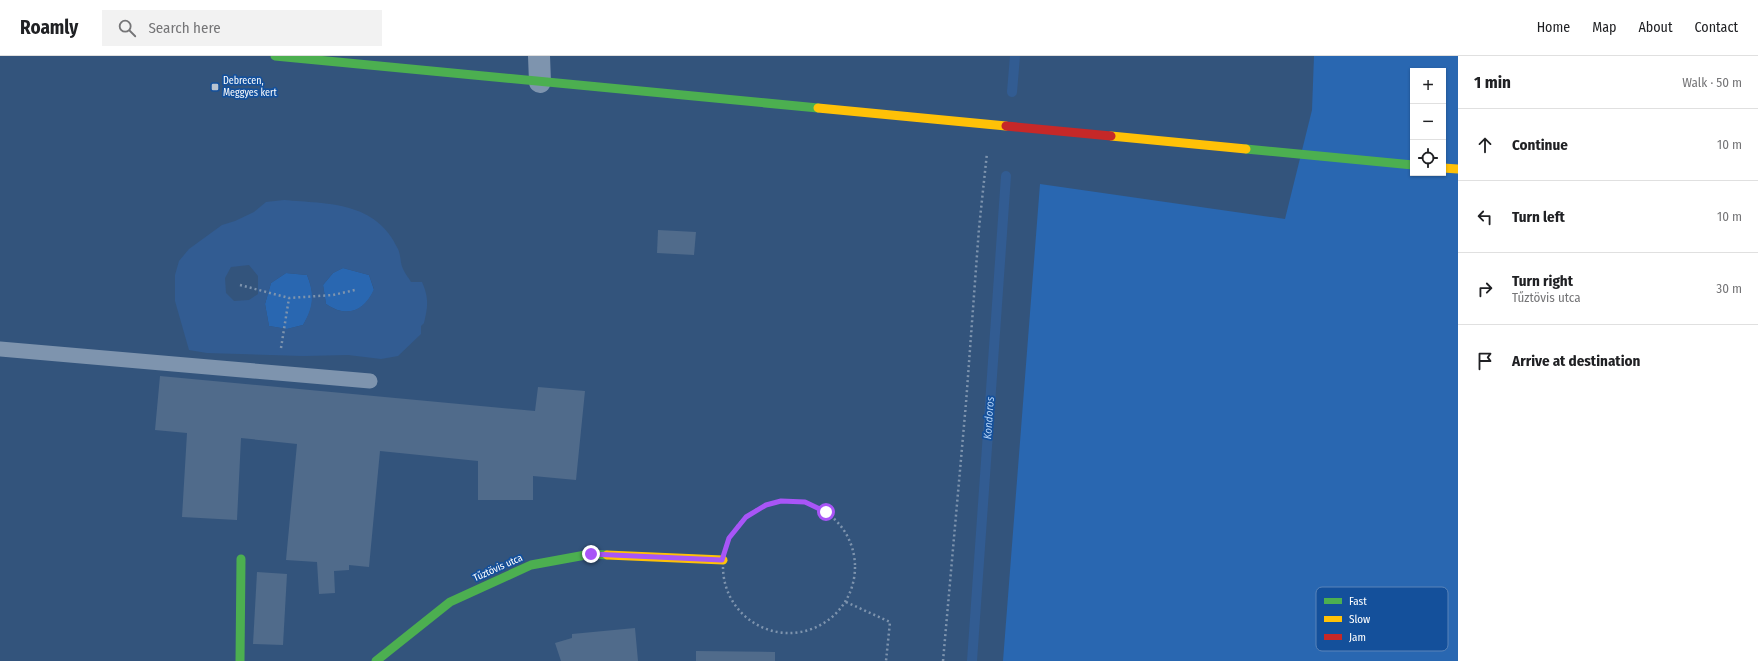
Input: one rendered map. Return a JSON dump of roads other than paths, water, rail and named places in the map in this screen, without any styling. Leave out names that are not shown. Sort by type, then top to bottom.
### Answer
[{"type":"main road","points":[[275,56],[1410,165]]},
{"type":"main road","points":[[1446,168],[1458,169]]},
{"type":"main road","name":"Tűztövis utca","points":[[376,661],[450,602],[531,565],[591,554],[722,560]]},
{"type":"main road","points":[[240,661],[241,559]]},
{"type":"street","points":[[540,56],[540,82]]},
{"type":"lane","points":[[0,349],[370,381]]},
{"type":"waterway","name":"Kondoros","points":[[1012,92],[1015,56]]},
{"type":"waterway","name":"Kondoros","points":[[972,661],[1006,176]]},
{"type":"place","name":"Debrecen, Meggyes kert","points":[[215,87]]}]
